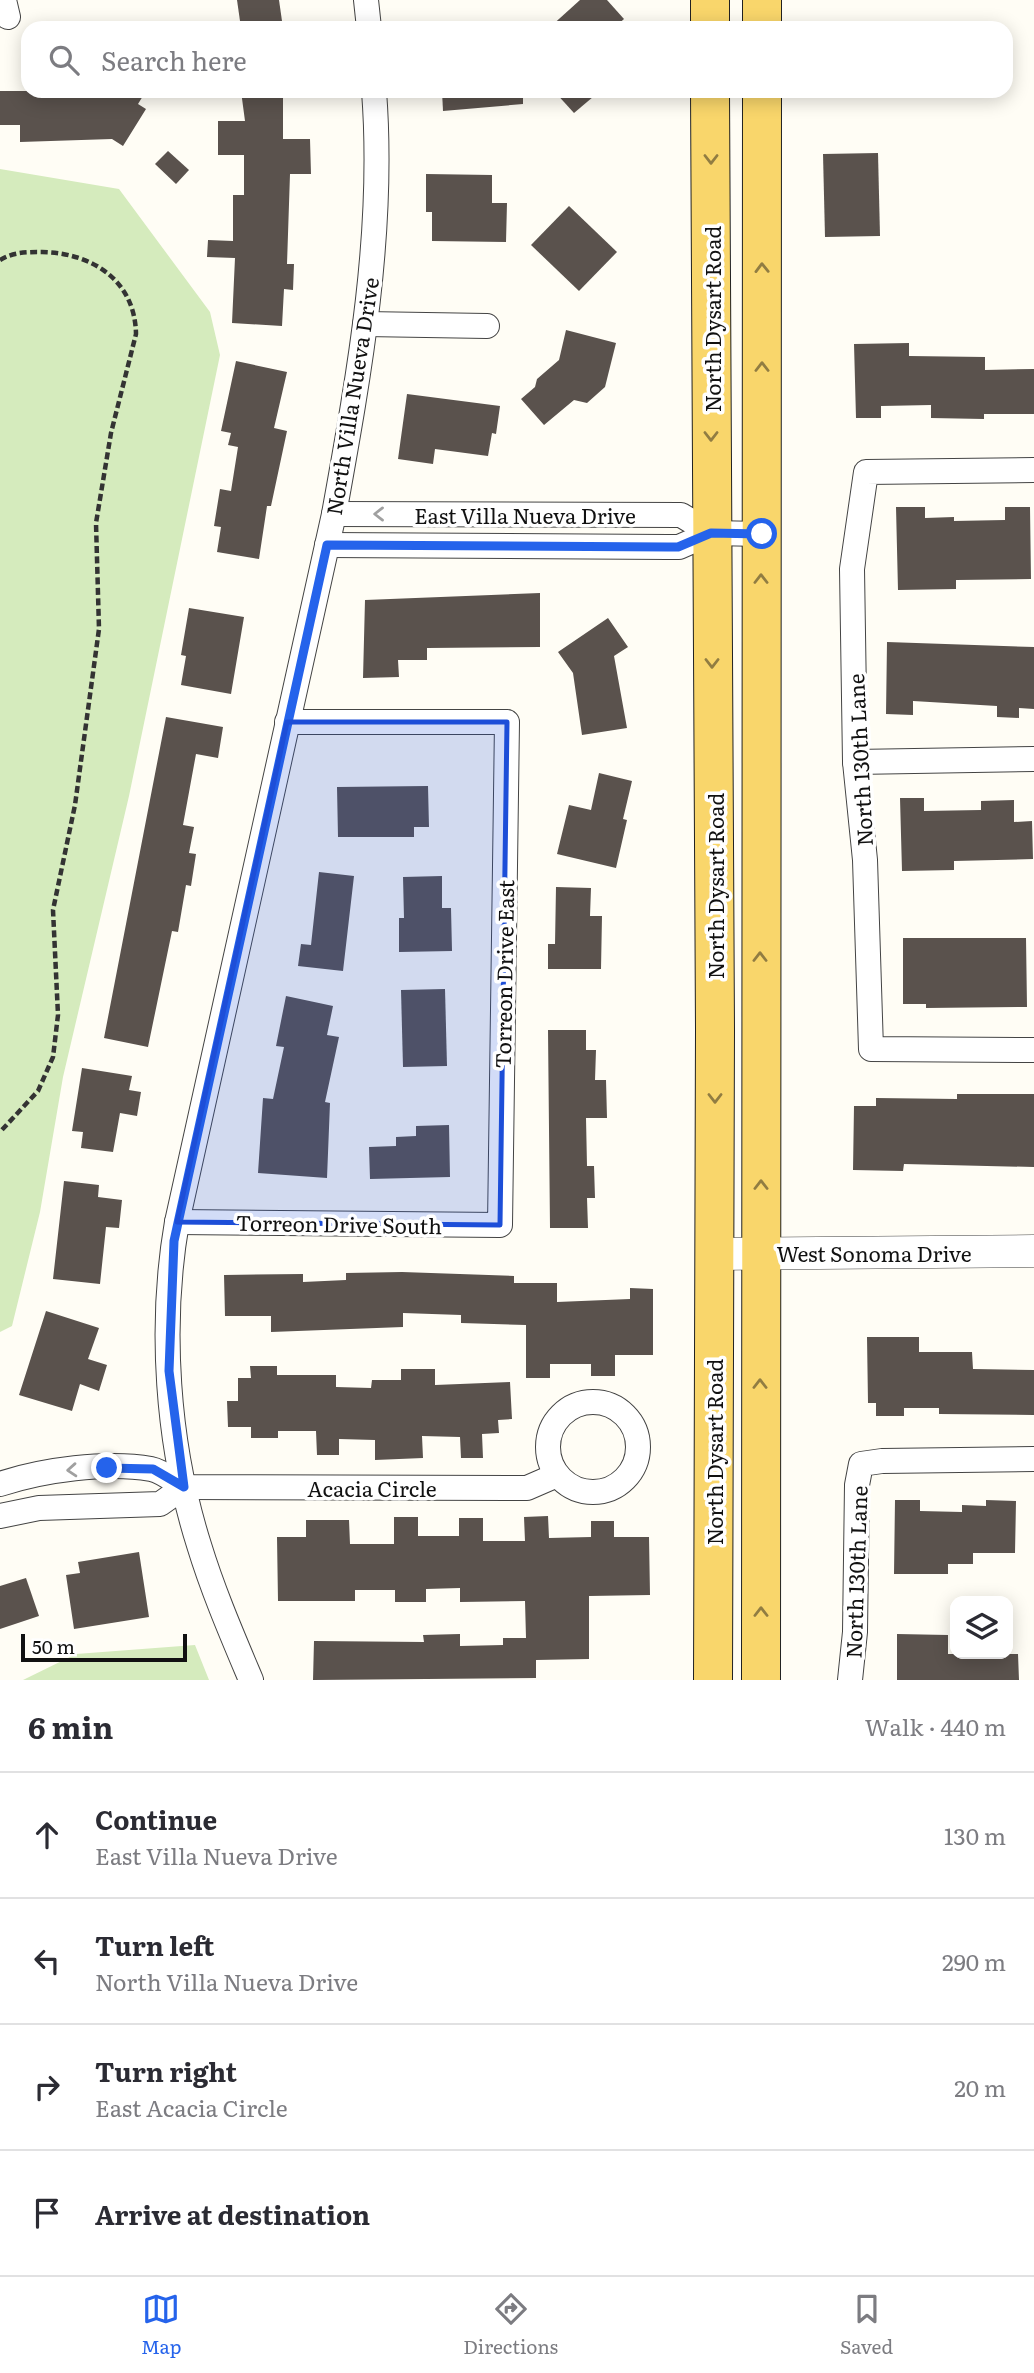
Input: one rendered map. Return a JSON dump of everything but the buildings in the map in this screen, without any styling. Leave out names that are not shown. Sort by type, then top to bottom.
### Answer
[{"type":"main road","points":[[710,0],[710,21]]},
{"type":"main road","points":[[762,0],[762,21]]},
{"type":"main road","name":"North Dysart Road","points":[[710,98],[715,1254],[713,1680]]},
{"type":"main road","points":[[761,1680],[762,98]]},
{"type":"street","points":[[366,0],[368,21]]},
{"type":"street","name":"North Villa Nueva Drive","points":[[251,1680],[202,1555],[184,1487],[169,1371],[171,1269],[177,1222],[334,514],[365,324],[376,176],[374,98]]},
{"type":"street","points":[[365,324],[487,326]]},
{"type":"street","name":"North 130th Lane","points":[[1034,470],[866,472],[852,569],[855,762],[865,860],[871,1049],[1034,1050]]},
{"type":"street","name":"East Villa Nueva Drive","points":[[334,514],[681,515],[711,533]]},
{"type":"street","name":"East Villa Nueva Drive","points":[[327,545],[678,547],[711,533],[762,534]]},
{"type":"street","name":"Torreon Drive East","points":[[287,722],[507,722],[500,1225]]},
{"type":"street","points":[[855,762],[1034,759]]},
{"type":"street","name":"Torreon Drive South","points":[[177,1222],[500,1225]]},
{"type":"street","name":"West Sonoma Drive","points":[[715,1254],[1034,1251]]},
{"type":"street","name":"North 130th Lane","points":[[850,1680],[855,1632],[857,1485],[860,1464],[882,1461],[1034,1459]]},
{"type":"street","points":[[0,1484],[33,1473],[107,1468],[153,1469],[184,1487],[160,1504],[39,1508],[0,1516]]},
{"type":"street","name":"Acacia Circle","points":[[184,1487],[527,1488],[557,1475]]},
{"type":"path","points":[[0,260],[16,253],[48,252],[86,260],[99,266],[126,292],[134,314],[136,334],[111,433],[95,531],[99,629],[75,805],[54,910],[52,937],[58,1015],[52,1057],[38,1091],[0,1132]]},
{"type":"highlighted area","points":[[287,722],[507,722],[500,1225],[177,1222]]},
{"type":"green space","points":[[0,169],[119,189],[210,312],[220,355],[129,796],[63,1077],[40,1212],[12,1326],[0,1332]]},
{"type":"green space","points":[[195,1645],[209,1680],[23,1680],[76,1654]]},
{"type":"route","points":[[107,1468],[153,1469],[184,1487],[169,1371],[174,1241],[327,545],[678,547],[711,533],[762,534]]}]
